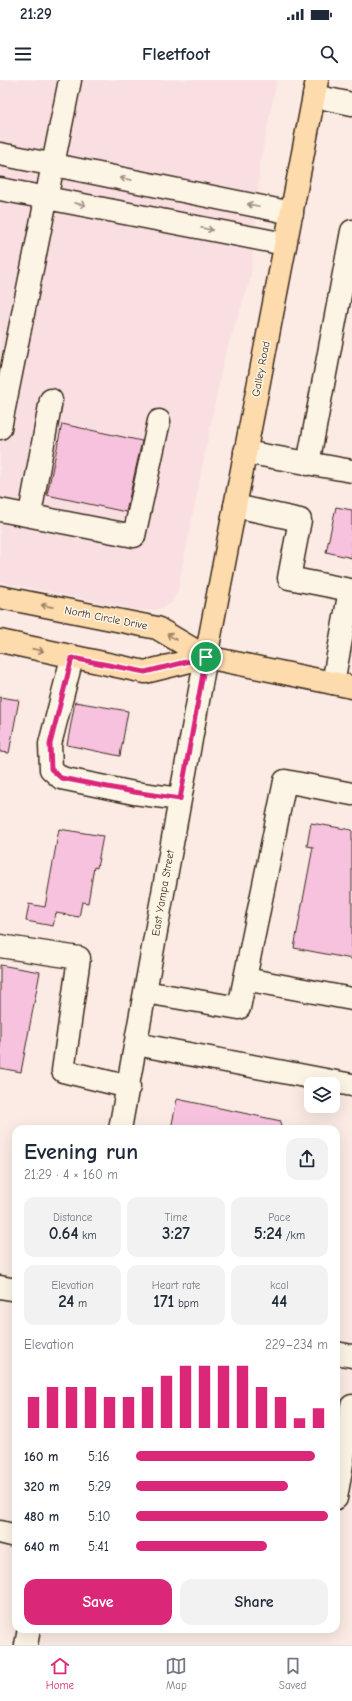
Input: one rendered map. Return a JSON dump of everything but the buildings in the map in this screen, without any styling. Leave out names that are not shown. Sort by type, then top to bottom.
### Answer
[{"type":"main road","name":"Galley Road","points":[[206,657],[316,88]]},
{"type":"main road","name":"North Circle Drive","points":[[0,597],[157,628],[206,657],[343,685]]},
{"type":"main road","name":"North Circle Drive","points":[[0,641],[72,658],[145,672],[206,657]]},
{"type":"street","points":[[0,428],[70,80]]},
{"type":"street","points":[[316,88],[352,104]]},
{"type":"street","points":[[0,154],[292,213]]},
{"type":"street","points":[[0,189],[285,244]]},
{"type":"street","points":[[308,464],[352,231]]},
{"type":"street","points":[[30,514],[51,400]]},
{"type":"street","points":[[0,510],[30,514],[134,536],[159,421]]},
{"type":"street","points":[[245,452],[352,472]]},
{"type":"street","points":[[235,506],[300,520],[289,578],[350,590],[343,685]]},
{"type":"street","name":"East Yampa Street","points":[[121,1125],[206,657]]},
{"type":"street","points":[[72,658],[50,744],[51,769],[61,778],[180,799]]},
{"type":"street","points":[[146,992],[239,1008],[285,781],[352,794]]},
{"type":"street","points":[[0,946],[79,958],[63,1071],[128,1086]]},
{"type":"street","points":[[245,979],[352,999]]},
{"type":"street","points":[[136,1044],[352,1085]]},
{"type":"street","points":[[0,1287],[12,1289]]},
{"type":"street","points":[[340,1354],[352,1356]]},
{"type":"street","points":[[340,1475],[352,1406]]},
{"type":"street","points":[[0,1532],[12,1535]]},
{"type":"street","points":[[26,1645],[28,1633]]},
{"type":"shaded area","points":[[0,80],[277,80],[260,164],[251,277],[224,358],[177,594],[170,604],[159,609],[142,611],[0,582]]},
{"type":"route","points":[[206,657],[180,799],[61,778],[51,769],[50,744],[72,658],[145,672],[206,657]]}]
